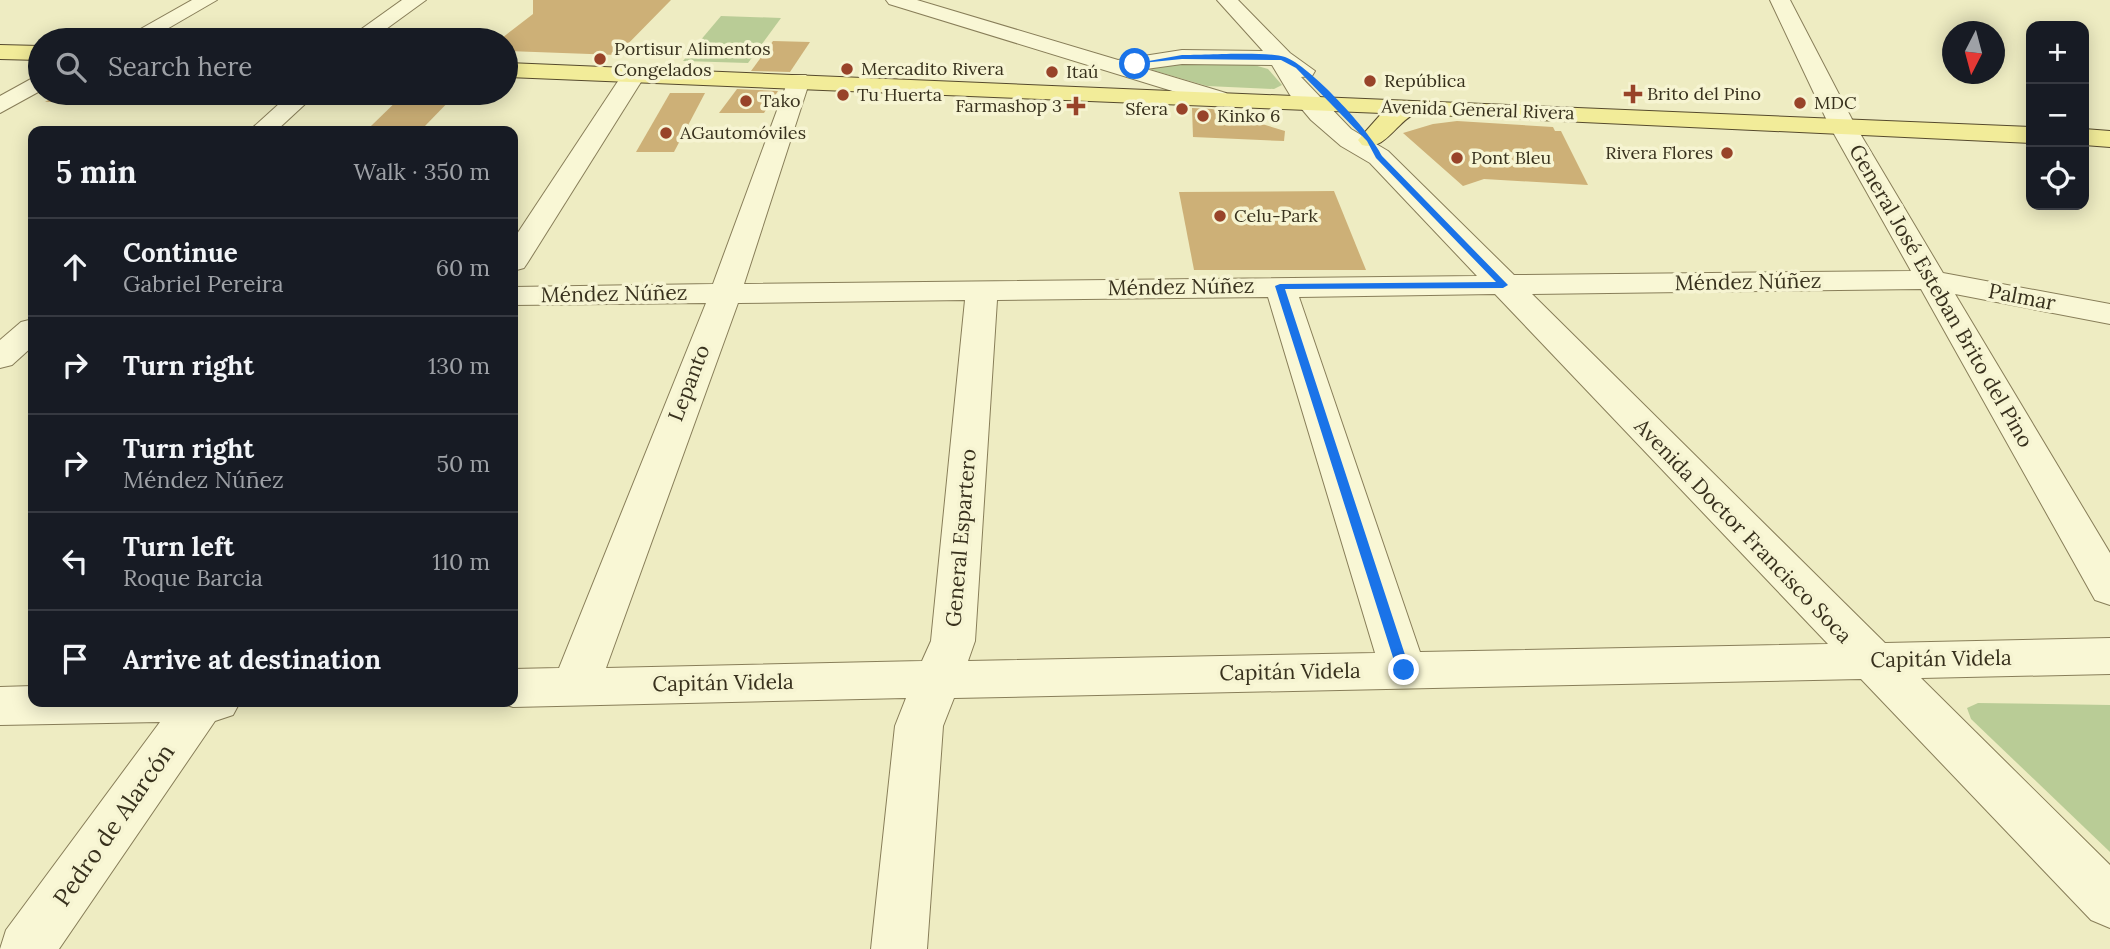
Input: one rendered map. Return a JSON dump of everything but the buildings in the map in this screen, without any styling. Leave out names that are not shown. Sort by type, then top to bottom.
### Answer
[{"type":"main road","points":[[0,52],[28,53]]},
{"type":"main road","name":"Avenida General Rivera","points":[[518,70],[1218,97],[2026,135]]},
{"type":"main road","points":[[1375,148],[1392,116],[1409,107]]},
{"type":"main road","points":[[2089,137],[2110,139]]},
{"type":"street","points":[[154,28],[207,0]]},
{"type":"street","points":[[374,28],[416,0]]},
{"type":"street","points":[[897,0],[1218,97]]},
{"type":"street","name":"Avenida Doctor Francisco Soca","points":[[1227,0],[1282,58],[1299,66],[1338,104],[1375,148],[1503,285],[2110,902]]},
{"type":"street","name":"General José Esteban Brito del Pino","points":[[1780,0],[1842,125],[2110,589]]},
{"type":"street","points":[[1114,66],[1182,57],[1282,58]]},
{"type":"street","name":"Avenida Doctor Francisco Soca","points":[[1282,58],[1282,68],[1310,103],[1350,141],[1375,148]]},
{"type":"street","points":[[518,246],[525,224],[634,74]]},
{"type":"street","name":"Lepanto","points":[[576,685],[726,292],[798,80]]},
{"type":"street","points":[[0,106],[28,88]]},
{"type":"street","points":[[267,126],[291,105]]},
{"type":"street","name":"Méndez Núñez","points":[[518,296],[1933,280]]},
{"type":"street","name":"Palmar","points":[[1933,280],[2110,314]]},
{"type":"street","points":[[1280,286],[1404,670]]},
{"type":"street","name":"General Espartero","points":[[899,949],[919,726],[953,641],[982,289]]},
{"type":"street","points":[[0,358],[28,333]]},
{"type":"street","name":"Capitán Videla","points":[[518,688],[2110,656]]},
{"type":"street","points":[[0,706],[28,705]]},
{"type":"street","name":"Pedro de Alarcón","points":[[26,949],[197,707]]},
{"type":"green space","points":[[721,16],[781,18],[748,63],[683,61]]},
{"type":"green space","points":[[1177,62],[1254,65],[1268,69],[1282,85],[1274,89],[1207,86],[1149,69]]},
{"type":"green space","points":[[1978,703],[2110,705],[2110,852],[1971,719],[1967,708]]},
{"type":"place","name":"Portisur Alimentos Congelados","points":[[600,59]]},
{"type":"place","name":"Mercadito Rivera","points":[[847,69]]},
{"type":"place","name":"Itaú","points":[[1052,72]]},
{"type":"place","name":"República","points":[[1370,81]]},
{"type":"place","name":"Brito del Pino","points":[[1633,94]]},
{"type":"place","name":"Tu Huerta","points":[[843,95]]},
{"type":"place","name":"Tako","points":[[746,101]]},
{"type":"place","name":"MDC","points":[[1800,103]]},
{"type":"place","name":"Farmashop 3","points":[[1076,106]]},
{"type":"place","name":"Sfera","points":[[1182,109]]},
{"type":"place","name":"Kinko 6","points":[[1203,116]]},
{"type":"place","name":"AGautomóviles","points":[[666,133]]},
{"type":"place","name":"Rivera Flores","points":[[1727,153]]},
{"type":"place","name":"Pont Bleu","points":[[1457,158]]},
{"type":"place","name":"Celu-Park","points":[[1220,216]]},
{"type":"route","points":[[1135,64],[1182,57],[1282,58],[1299,66],[1371,140],[1378,157],[1503,285],[1280,286],[1404,670]]}]
